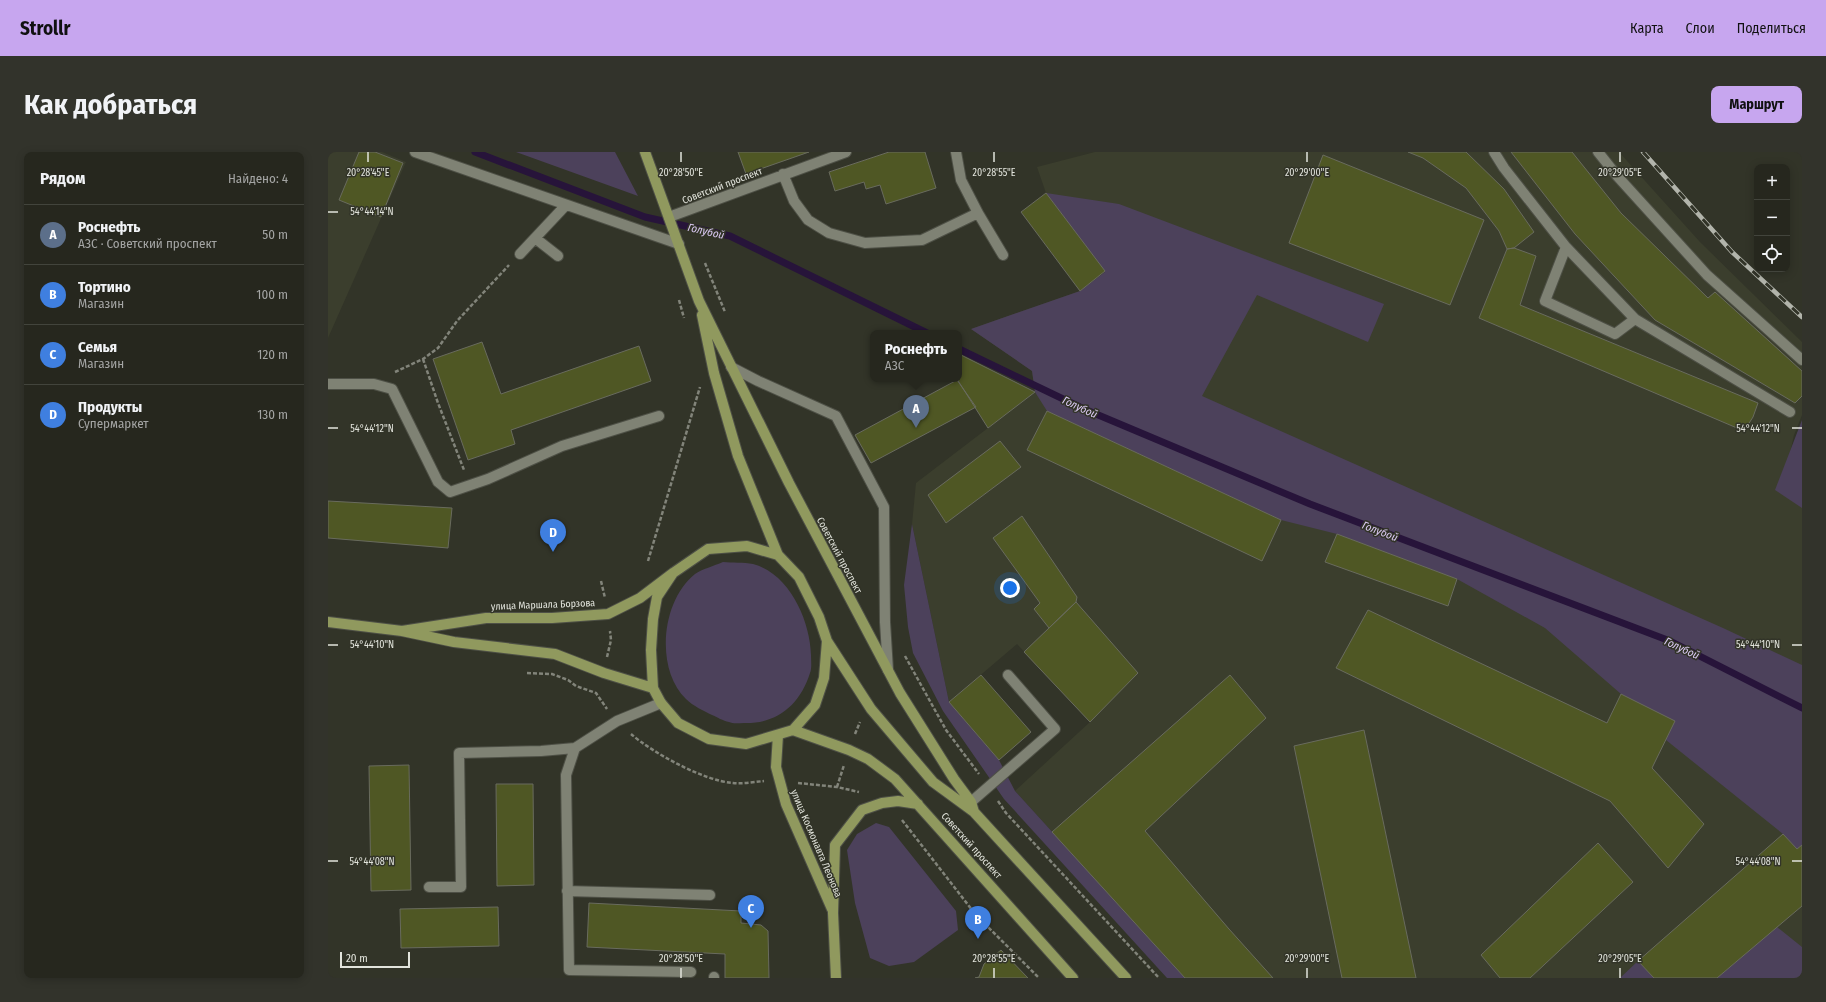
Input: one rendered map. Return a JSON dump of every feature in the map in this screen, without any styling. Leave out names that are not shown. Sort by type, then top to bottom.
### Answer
[{"type":"main road","name":"Советский проспект","points":[[645,152],[699,301],[789,483],[900,693],[972,807],[1126,978]]},
{"type":"main road","name":"Советский проспект","points":[[699,301],[714,373],[738,456],[778,555]]},
{"type":"main road","name":"улица Маршала Борзова","points":[[402,631],[486,618],[552,618],[608,614],[640,598],[673,573],[708,549],[747,546],[778,555],[799,577],[819,617],[827,641],[824,678],[814,706],[793,730],[778,736],[746,744],[709,739],[678,723],[661,703],[653,688],[651,650],[653,619],[657,597],[673,573]]},
{"type":"main road","name":"улица Маршала Борзова","points":[[328,622],[402,631],[454,642],[555,654],[604,673],[653,688]]},
{"type":"main road","name":"Советский проспект","points":[[827,641],[871,709],[933,782],[972,807]]},
{"type":"main road","name":"Советский проспект","points":[[793,730],[838,744],[868,759],[895,779],[1073,978]]},
{"type":"main road","name":"улица Космонавта Леонова","points":[[778,736],[776,767],[786,804],[833,913]]},
{"type":"main road","name":"улица Космонавта Леонова","points":[[836,978],[833,913],[835,845],[862,810],[882,803],[898,801],[918,804]]},
{"type":"street","points":[[415,152],[679,244]]},
{"type":"street","name":"Советский проспект","points":[[667,212],[846,152]]},
{"type":"street","points":[[956,152],[961,180],[978,213],[1003,255]]},
{"type":"street","points":[[1494,152],[1504,168],[1566,247],[1635,319],[1790,412]]},
{"type":"street","points":[[1598,152],[1618,177],[1707,275],[1802,360]]},
{"type":"street","points":[[783,174],[794,200],[808,220],[829,233],[865,243],[922,240],[978,213]]},
{"type":"street","points":[[520,254],[566,205]]},
{"type":"street","points":[[534,238],[558,256]]},
{"type":"street","points":[[1566,247],[1544,301],[1615,334],[1635,319]]},
{"type":"street","points":[[731,367],[758,381],[836,416],[884,507],[885,622],[888,670]]},
{"type":"street","points":[[328,384],[374,384],[392,389],[438,482],[450,492],[488,479],[562,446],[659,416]]},
{"type":"street","points":[[972,807],[1055,729],[1008,675]]},
{"type":"street","points":[[430,887],[461,887],[460,753],[541,751],[575,748],[617,721],[661,703]]},
{"type":"street","points":[[569,970],[566,775],[575,748]]},
{"type":"street","points":[[567,891],[710,895]]},
{"type":"street","points":[[569,970],[691,972]]},
{"type":"street","points":[[569,970],[581,978]]},
{"type":"path","points":[[384,387],[396,371],[423,359],[438,348],[457,320],[520,254]]},
{"type":"path","points":[[423,359],[466,476]]},
{"type":"path","points":[[648,560],[700,386]]},
{"type":"path","points":[[596,693],[604,673],[611,640],[608,614],[601,581]]},
{"type":"shaded area","points":[[328,152],[382,152],[406,162],[328,338]]},
{"type":"shaded area","points":[[516,152],[615,152],[638,196]]},
{"type":"shaded area","points":[[1095,152],[1619,152],[1700,242],[1802,342],[1802,415],[1794,435],[1789,457],[1802,462],[1802,978],[1185,978],[1015,791],[1090,722],[1017,644],[949,702],[912,524],[916,483],[1035,392],[1032,371],[971,329],[1080,291],[1105,271],[1046,193],[1037,167]]},
{"type":"shaded area","points":[[1046,193],[1119,204],[1384,304],[1368,342],[1257,295],[1202,396],[1723,628],[1802,665],[1802,845],[1797,849],[1783,834],[1666,740],[1674,721],[1621,694],[1545,628],[1457,579],[1337,534],[1281,520],[1047,411],[1035,392],[1032,371],[971,329],[1080,291],[1105,272]]},
{"type":"shaded area","points":[[1802,420],[1802,508],[1775,490]]},
{"type":"shaded area","points":[[912,524],[949,702],[999,760],[1015,791],[1185,978],[1167,978],[1004,799],[943,711],[913,653],[908,627],[904,585]]},
{"type":"shaded area","points":[[723,562],[753,564],[766,569],[778,578],[796,600],[807,628],[810,642],[811,671],[806,684],[800,694],[786,710],[767,720],[732,723],[706,712],[686,699],[676,686],[670,671],[666,653],[666,635],[669,618],[675,601],[684,586],[695,574]]},
{"type":"shaded area","points":[[876,823],[889,827],[956,911],[958,930],[914,962],[889,966],[870,958],[855,903],[847,850],[857,834]]},
{"type":"shaded area","points":[[1777,927],[1802,947],[1802,978],[1717,978]]},
{"type":"shaded area","points":[[1638,961],[1654,978],[1620,978]]},
{"type":"building","points":[[359,152],[375,152],[403,163],[381,217],[339,200]]},
{"type":"building","points":[[738,152],[809,152],[746,174]]},
{"type":"building","points":[[889,152],[925,152],[936,188],[886,204],[880,185],[866,189],[864,182],[835,191],[829,172]]},
{"type":"building","points":[[1408,152],[1466,152],[1504,189],[1534,232],[1514,248],[1507,249],[1499,231],[1466,188],[1423,158]]},
{"type":"building","points":[[1511,152],[1572,152],[1621,213],[1708,298],[1715,292],[1802,371],[1802,396],[1795,403],[1655,320],[1575,234]]},
{"type":"building","points":[[1323,155],[1484,220],[1450,305],[1289,243]]},
{"type":"building","points":[[1046,193],[1105,271],[1080,291],[1021,212]]},
{"type":"building","points":[[1514,248],[1536,256],[1520,305],[1758,403],[1753,417],[1744,431],[1479,318],[1507,249]]},
{"type":"building","points":[[482,342],[501,394],[639,346],[651,381],[511,430],[515,444],[468,460],[433,359]]},
{"type":"building","points":[[962,356],[1035,392],[988,428],[959,382],[962,382]]},
{"type":"building","points":[[953,382],[958,382],[976,407],[871,463],[855,435]]},
{"type":"building","points":[[1047,411],[1281,520],[1262,561],[1027,450]]},
{"type":"building","points":[[1000,441],[1021,467],[946,523],[928,495]]},
{"type":"building","points":[[328,501],[452,508],[448,548],[328,538]]},
{"type":"building","points":[[1022,516],[1077,597],[1076,602],[1049,628],[1034,609],[1040,603],[993,538]]},
{"type":"building","points":[[1337,534],[1457,579],[1448,606],[1325,562]]},
{"type":"building","points":[[1076,602],[1138,673],[1090,722],[1024,652]]},
{"type":"building","points":[[1368,610],[1607,723],[1621,694],[1675,721],[1652,768],[1704,824],[1668,868],[1610,801],[1336,668]]},
{"type":"building","points":[[981,675],[1031,732],[999,760],[949,702]]},
{"type":"building","points":[[1230,675],[1266,718],[1145,831],[1273,978],[1185,978],[1052,832]]},
{"type":"building","points":[[1364,730],[1416,978],[1342,978],[1294,746]]},
{"type":"building","points":[[409,765],[411,890],[371,891],[369,766]]},
{"type":"building","points":[[496,784],[533,784],[534,885],[497,886]]},
{"type":"building","points":[[1783,834],[1797,849],[1802,845],[1802,906],[1717,978],[1654,978],[1638,961]]},
{"type":"building","points":[[1598,843],[1633,882],[1530,978],[1500,978],[1481,955]]},
{"type":"building","points":[[589,903],[741,911],[741,923],[761,925],[768,931],[769,978],[725,978],[725,954],[587,947]]},
{"type":"building","points":[[498,907],[499,946],[401,948],[400,909]]},
{"type":"building","points":[[1001,950],[1028,978],[975,978],[979,977],[984,964]]},
{"type":"waterway","name":"Голубой","points":[[475,152],[645,217],[730,236],[921,330]]},
{"type":"waterway","name":"Голубой","points":[[962,350],[1084,409],[1310,504],[1670,641],[1802,708]]},
{"type":"railway","points":[[1643,152],[1732,252],[1802,317]]},
{"type":"place","name":"Роснефть","points":[[916,428]]},
{"type":"place","name":"Продукты","points":[[553,552]]},
{"type":"place","name":"Семья","points":[[751,928]]},
{"type":"place","name":"Тортино","points":[[978,939]]}]
